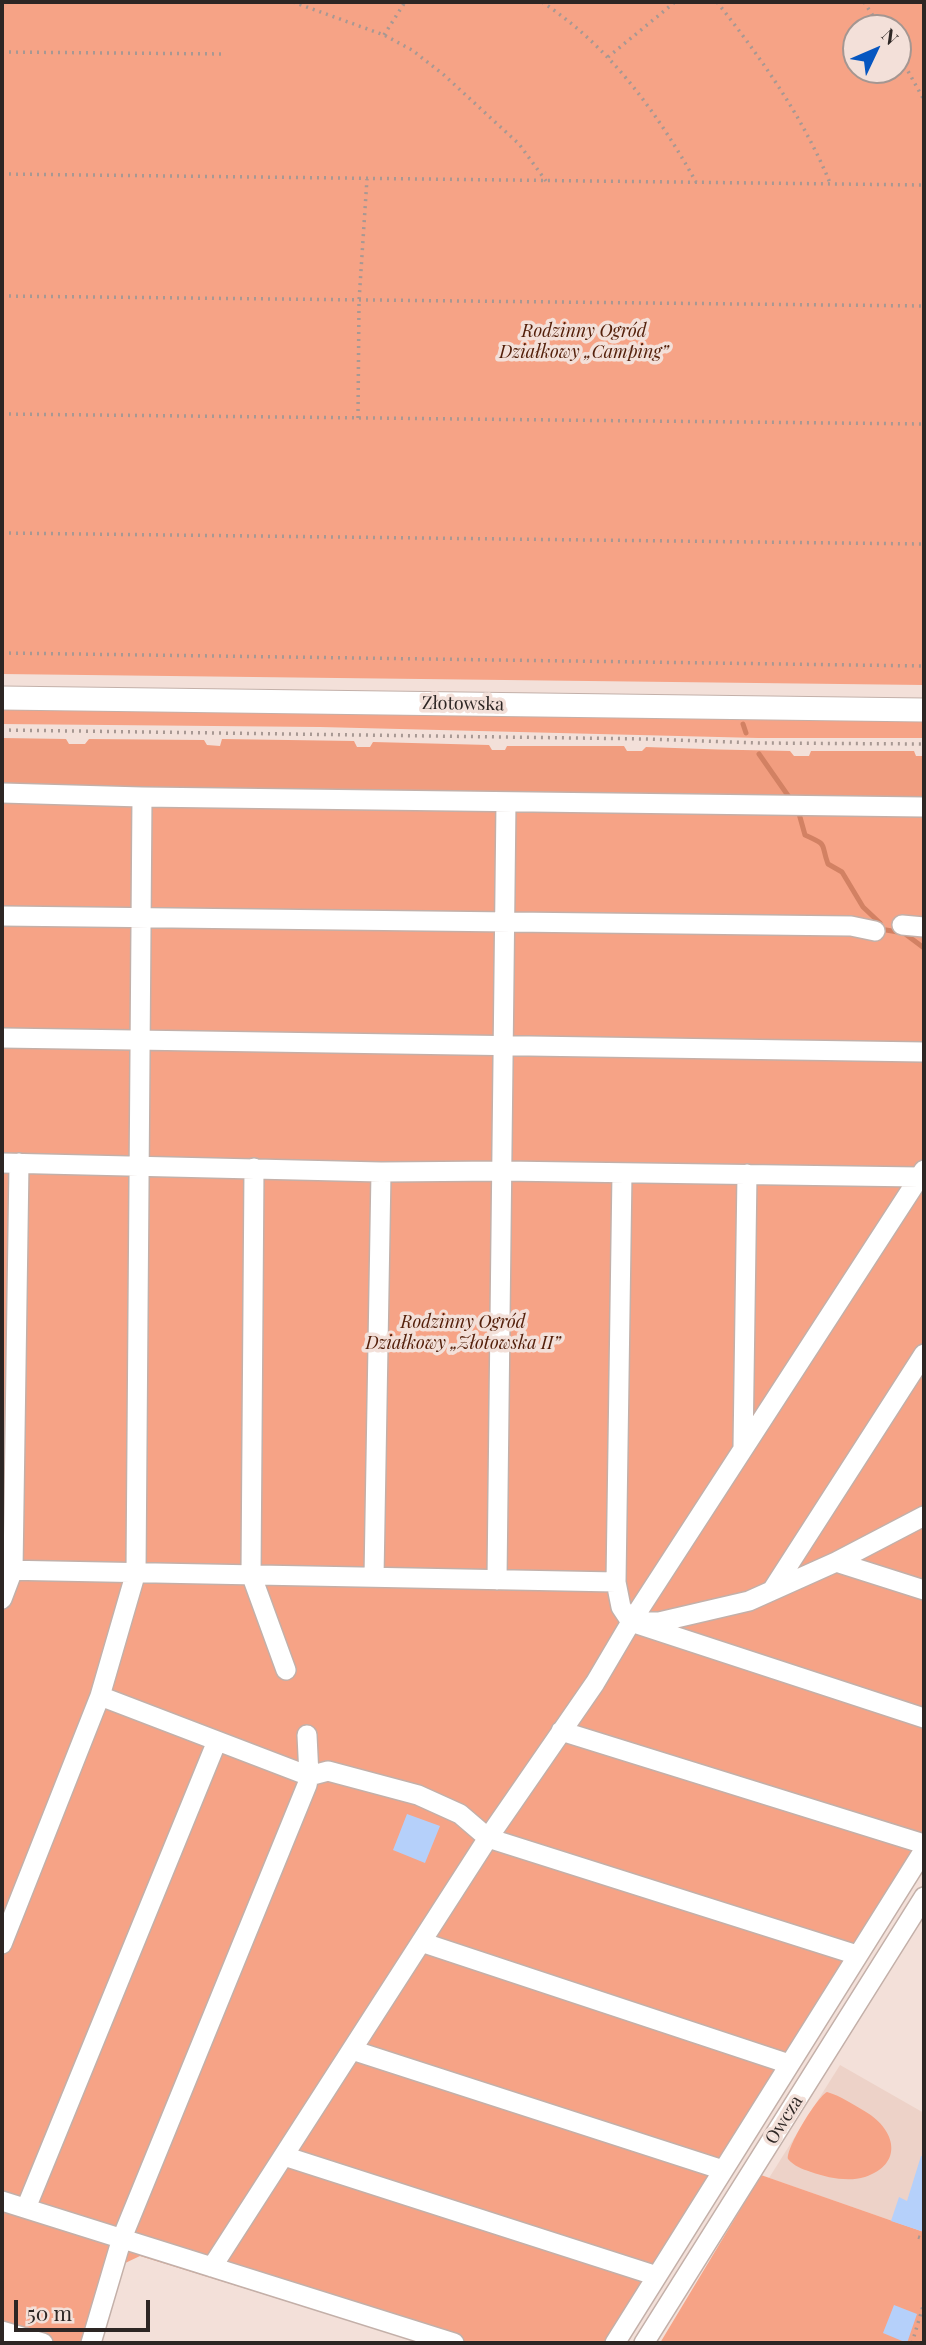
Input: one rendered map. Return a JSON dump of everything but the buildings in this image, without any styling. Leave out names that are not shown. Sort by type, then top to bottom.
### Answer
[{"type":"street","name":"Złotowska","points":[[2,698],[924,710]]},
{"type":"street","points":[[2,793],[924,807]]},
{"type":"street","points":[[2,1944],[100,1696],[136,1572],[142,797]]},
{"type":"street","points":[[497,1580],[506,802]]},
{"type":"street","points":[[2,916],[851,926],[875,931]]},
{"type":"street","points":[[902,925],[924,927]]},
{"type":"street","points":[[2,1038],[924,1052]]},
{"type":"street","points":[[2,1599],[7,1570],[10,1163],[381,1172],[922,1173]]},
{"type":"street","points":[[254,1168],[251,1574],[286,1670]]},
{"type":"street","points":[[374,1577],[381,1172]]},
{"type":"street","points":[[622,1172],[616,1582],[621,1607],[631,1622],[924,1718]]},
{"type":"street","points":[[212,2267],[248,2207],[284,2156],[488,1838],[595,1683],[631,1622],[922,1173]]},
{"type":"street","points":[[743,1448],[747,1174]]},
{"type":"street","points":[[773,1589],[924,1354]]},
{"type":"street","points":[[631,1622],[659,1622],[749,1601],[836,1562],[924,1516]]},
{"type":"street","points":[[836,1562],[924,1590]]},
{"type":"street","points":[[7,1570],[616,1582]]},
{"type":"street","points":[[100,1696],[309,1776],[328,1771],[418,1795],[460,1814],[488,1838],[857,1955]]},
{"type":"street","points":[[561,1731],[924,1847],[615,2343]]},
{"type":"street","points":[[91,2343],[122,2238],[309,1776],[307,1735]]},
{"type":"street","points":[[26,2208],[218,1741]]},
{"type":"street","name":"Owcza","points":[[644,2343],[924,1897]]},
{"type":"street","points":[[421,1942],[789,2064]]},
{"type":"street","points":[[352,2050],[723,2170]]},
{"type":"street","points":[[284,2156],[657,2276]]},
{"type":"street","points":[[2,2201],[454,2343]]},
{"type":"street","points":[[2,2331],[43,2343]]},
{"type":"path","points":[[293,2],[384,35],[412,50],[453,83],[519,144],[546,181]]},
{"type":"path","points":[[384,35],[405,2]]},
{"type":"path","points":[[542,2],[587,35],[608,57],[676,145],[696,183]]},
{"type":"path","points":[[608,57],[676,2]]},
{"type":"path","points":[[717,2],[749,42],[785,97],[816,150],[830,184]]},
{"type":"path","points":[[2,52],[226,54]]},
{"type":"path","points":[[912,79],[924,100]]},
{"type":"path","points":[[2,174],[924,185]]},
{"type":"path","points":[[358,418],[359,301],[366,178]]},
{"type":"path","points":[[2,296],[924,306]]},
{"type":"path","points":[[2,414],[924,424]]},
{"type":"path","points":[[2,533],[924,544]]},
{"type":"path","points":[[2,653],[924,666]]},
{"type":"path","points":[[2,730],[924,744]]},
{"type":"path","points":[[918,2237],[924,2239]]},
{"type":"path","points":[[912,2343],[924,2302]]},
{"type":"shaded area","points":[[2,738],[66,739],[69,744],[85,744],[89,739],[204,740],[207,745],[220,746],[222,739],[354,741],[357,747],[370,747],[373,742],[489,745],[492,750],[505,750],[507,746],[624,746],[627,751],[642,751],[646,747],[790,751],[794,756],[809,756],[811,751],[914,751],[916,756],[924,756],[924,799],[2,787]]},
{"type":"shaded area","points":[[840,2065],[924,2113],[924,2232],[769,2178]]},
{"type":"green space","name":"Rodzinny Ogród Działkowy „Camping”","points":[[2,2],[924,2],[924,685],[2,674]]},
{"type":"green space","points":[[2,706],[924,718],[924,738],[758,738],[320,727],[2,724]]},
{"type":"green space","name":"Rodzinny Ogród Działkowy „Złotowska II”","points":[[2,787],[924,799],[924,1866],[626,2343],[421,2343],[140,2256],[121,2265],[99,2343],[2,2343]]},
{"type":"green space","points":[[827,2092],[866,2112],[884,2128],[891,2146],[890,2155],[886,2164],[877,2171],[865,2177],[838,2179],[804,2170],[788,2159],[803,2123]]},
{"type":"green space","points":[[761,2175],[924,2232],[924,2343],[660,2343]]},
{"type":"waterway","points":[[743,724],[746,733]]},
{"type":"waterway","points":[[759,754],[789,797]]},
{"type":"waterway","points":[[798,810],[805,835],[821,843],[828,864],[842,872],[863,907],[880,923]]},
{"type":"waterway","points":[[886,930],[904,933],[924,948]]}]
